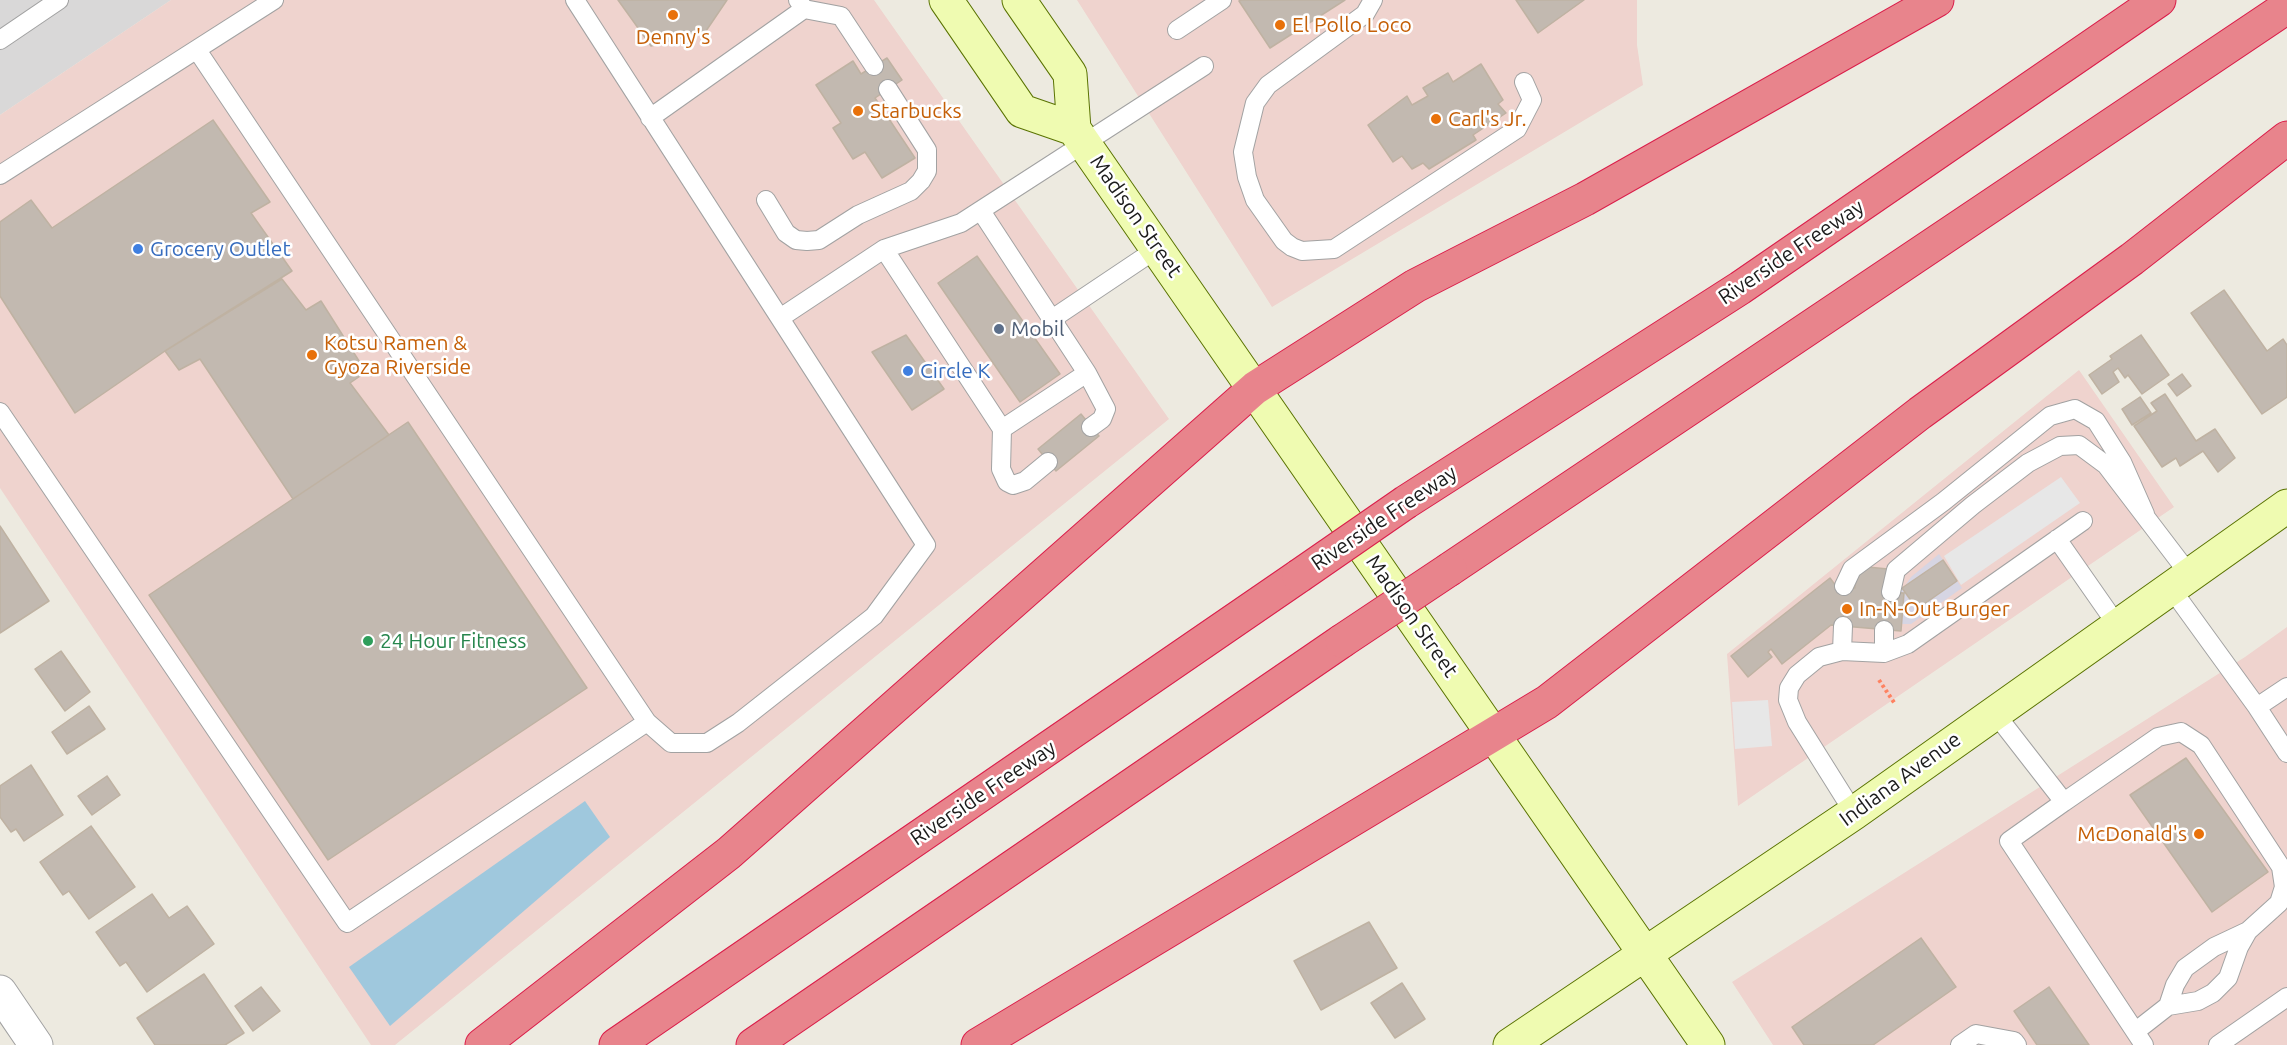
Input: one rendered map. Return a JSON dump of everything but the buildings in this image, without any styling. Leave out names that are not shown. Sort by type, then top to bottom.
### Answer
[{"type":"highway","points":[[482,1045],[729,853],[1256,388],[1415,286],[1585,199],[1937,0]]},
{"type":"highway","name":"Riverside Freeway","points":[[616,1045],[1406,502],[1740,288],[2158,0]]},
{"type":"highway","points":[[753,1045],[1342,641],[2287,7]]},
{"type":"highway","points":[[978,1045],[1495,736],[1547,702],[1911,420],[2132,259],[2287,138]]},
{"type":"main road","points":[[946,0],[1022,111],[1079,136]]},
{"type":"main road","points":[[1019,0],[1071,74],[1079,136]]},
{"type":"main road","name":"Madison Street","points":[[1079,136],[1646,953],[1701,1043]]},
{"type":"main road","name":"Indiana Avenue","points":[[1510,1045],[1854,813],[2287,506]]},
{"type":"street","points":[[0,992],[36,1045]]},
{"type":"lane","points":[[3,32],[59,0]]},
{"type":"lane","points":[[0,175],[274,0]]},
{"type":"lane","points":[[197,50],[647,722],[671,742],[707,742],[738,723],[874,616],[926,545],[574,0]]},
{"type":"lane","points":[[1177,30],[1222,0]]},
{"type":"lane","points":[[1373,0],[1365,14],[1268,85],[1255,103],[1243,152],[1255,200],[1284,242],[1302,251],[1334,249],[1517,129],[1532,100],[1524,82]]},
{"type":"lane","points":[[650,118],[801,5],[841,16],[874,66]]},
{"type":"lane","points":[[780,318],[884,249],[961,223],[981,211],[1079,136],[1203,66]]},
{"type":"lane","points":[[766,200],[786,233],[796,240],[807,242],[819,240],[858,215],[911,190],[921,181],[927,171],[927,150],[888,89]]},
{"type":"lane","points":[[981,211],[1087,373],[1106,409],[1102,419],[1091,427]]},
{"type":"lane","points":[[1052,319],[1158,248]]},
{"type":"lane","points":[[884,249],[1002,429],[1001,469],[1007,482],[1013,485],[1025,481],[1048,462]]},
{"type":"lane","points":[[1002,429],[1087,373]]},
{"type":"lane","points":[[1844,586],[1852,569],[1943,502],[2050,416],[2075,408],[2096,421],[2122,462],[2145,514],[2180,581],[2287,753]]},
{"type":"lane","points":[[0,412],[347,923],[647,722]]},
{"type":"lane","points":[[1891,592],[1896,570],[2028,463],[2060,446],[2079,445],[2106,465],[2145,514]]},
{"type":"lane","points":[[1854,813],[1797,722],[1788,700],[1789,688],[1797,675],[1820,657],[1842,651],[1884,653],[1908,644],[2083,521]]},
{"type":"lane","points":[[2057,540],[2117,625]]},
{"type":"lane","points":[[1842,651],[1843,626]]},
{"type":"lane","points":[[1884,630],[1884,653]]},
{"type":"lane","points":[[2257,706],[2287,687]]},
{"type":"lane","points":[[1994,712],[2064,802]]},
{"type":"lane","points":[[2181,732],[2201,745],[2281,867],[2284,887],[2279,903],[2248,931],[2214,947],[2185,968],[2175,984],[2169,1006],[2140,1038],[2009,841],[2158,737],[2181,732]]},
{"type":"lane","points":[[2169,1006],[2198,1000],[2213,993],[2228,978],[2239,947],[2248,931]]},
{"type":"lane","points":[[2218,1045],[2287,997]]},
{"type":"lane","points":[[1960,1045],[1976,1034],[2014,1041],[2017,1045]]},
{"type":"path","points":[[1877,676],[1895,704]]},
{"type":"shaded area","points":[[0,0],[171,0],[0,115]]},
{"type":"shaded area","points":[[171,0],[874,0],[1169,419],[395,1045],[371,1045],[0,488],[0,115]]},
{"type":"shaded area","points":[[1077,0],[1637,0],[1637,45],[1643,85],[1272,307]]},
{"type":"shaded area","points":[[2079,370],[2174,507],[1738,806],[1727,654]]},
{"type":"shaded area","points":[[2061,477],[2080,503],[1961,585],[1944,556]]},
{"type":"shaded area","points":[[1939,554],[1962,588],[1911,624],[1895,624],[1898,589],[1905,586],[1911,577]]},
{"type":"shaded area","points":[[2287,627],[2287,1045],[1773,1045],[1732,982],[2245,657]]},
{"type":"shaded area","points":[[1768,700],[1772,746],[1735,749],[1732,702]]},
{"type":"water","points":[[585,801],[610,837],[390,1026],[349,967]]},
{"type":"place","name":"Denny's","points":[[673,15]]},
{"type":"place","name":"El Pollo Loco","points":[[1280,25]]},
{"type":"place","name":"Starbucks","points":[[858,111]]},
{"type":"place","name":"Carl's Jr.","points":[[1436,119]]},
{"type":"place","name":"Grocery Outlet","points":[[138,249]]},
{"type":"place","name":"Mobil","points":[[999,329]]},
{"type":"place","name":"Kotsu Ramen & Gyoza Riverside","points":[[312,355]]},
{"type":"place","name":"Circle K","points":[[908,371]]},
{"type":"place","name":"In-N-Out Burger","points":[[1847,609]]},
{"type":"place","name":"24 Hour Fitness","points":[[368,641]]},
{"type":"place","name":"McDonald's","points":[[2199,834]]}]
